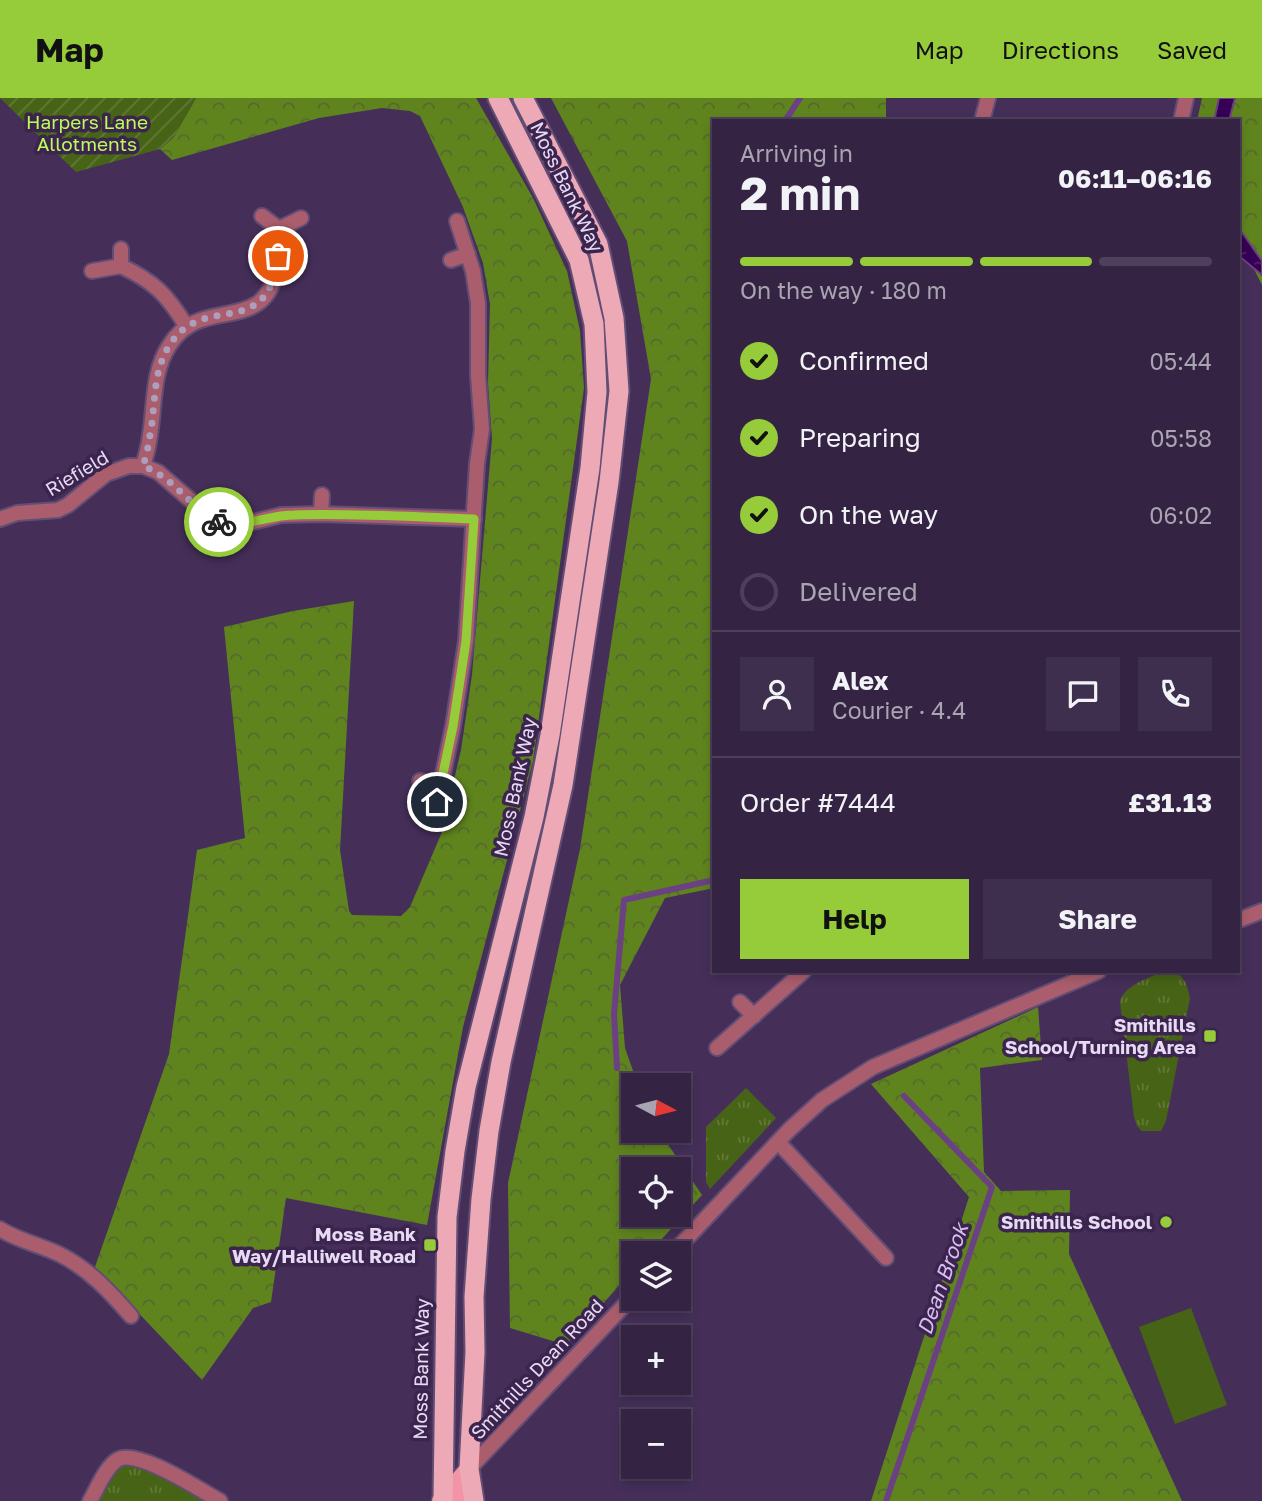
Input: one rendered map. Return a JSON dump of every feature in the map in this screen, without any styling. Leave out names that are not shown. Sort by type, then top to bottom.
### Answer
[{"type":"highway","name":"Moss Bank Way","points":[[447,1501],[447,1217],[455,1151],[469,1075],[534,817],[551,735],[590,468],[597,392],[594,324],[579,260],[498,98]]},
{"type":"highway","name":"Moss Bank Way","points":[[474,1501],[469,1469],[475,1352],[474,1297],[489,1130],[500,1062],[563,785],[609,482],[619,391],[614,318],[598,244],[523,98]]},
{"type":"main road","points":[[447,1501],[469,1469]]},
{"type":"street","points":[[983,119],[988,98]]},
{"type":"street","points":[[1181,119],[1186,98]]},
{"type":"street","points":[[262,216],[279,229]]},
{"type":"street","points":[[279,229],[301,218]]},
{"type":"street","points":[[434,817],[456,714],[466,641],[482,429],[478,303],[468,254],[457,221]]},
{"type":"street","points":[[279,229],[276,272],[271,288],[263,300],[244,311],[197,320],[169,345],[157,378],[143,466],[169,479],[197,507],[221,523],[245,524],[267,517],[321,514],[474,519]]},
{"type":"street","points":[[121,249],[121,266]]},
{"type":"street","points":[[451,260],[468,254]]},
{"type":"street","points":[[92,271],[121,266],[141,275],[159,288],[187,327]]},
{"type":"street","name":"Riefield","points":[[0,519],[17,513],[58,510],[106,474],[130,466],[143,466]]},
{"type":"street","points":[[321,514],[322,495]]},
{"type":"street","points":[[420,781],[441,786]]},
{"type":"street","points":[[1240,920],[1262,911]]},
{"type":"street","points":[[717,1048],[802,973]]},
{"type":"street","points":[[684,1241],[778,1142],[822,1100],[873,1067],[1094,973]]},
{"type":"street","points":[[740,1002],[754,1016]]},
{"type":"street","points":[[778,1142],[886,1258]]},
{"type":"street","points":[[0,1229],[61,1255],[82,1268],[104,1284],[131,1316]]},
{"type":"street","name":"Smithills Dean Road","points":[[469,1469],[621,1309]]},
{"type":"street","points":[[90,1501],[113,1463],[126,1456],[142,1459],[220,1501]]},
{"type":"green space","name":"Harpers Lane Allotments","points":[[0,98],[196,98],[173,138],[160,149],[76,172]]},
{"type":"green space","points":[[196,98],[476,98],[533,198],[567,271],[580,331],[584,388],[533,761],[463,1027],[427,1225],[286,1198],[271,1302],[253,1308],[202,1380],[95,1267],[169,1054],[197,850],[245,838],[224,627],[293,611],[354,601],[340,850],[349,911],[352,915],[401,916],[410,907],[442,832],[461,750],[472,675],[492,439],[488,383],[490,304],[483,263],[463,207],[420,116],[410,111],[382,108],[319,118],[172,160],[160,149],[173,138]]},
{"type":"green space","points":[[551,98],[886,98],[886,119],[712,119],[712,888],[665,898],[620,985],[625,1048],[634,1073],[621,1073],[621,1143],[667,1143],[676,1157],[621,1157],[621,1227],[673,1227],[660,1241],[621,1241],[621,1283],[566,1345],[510,1328],[508,1183],[580,849],[651,379],[627,241]]},
{"type":"green space","points":[[1202,98],[1262,98],[1262,285],[1254,269],[1240,257],[1240,119],[1197,119]]},
{"type":"green space","points":[[1160,973],[1176,973],[1183,979],[1190,998],[1166,1121],[1161,1131],[1142,1131],[1134,1117],[1120,1002],[1132,986]]},
{"type":"green space","points":[[1038,1007],[1042,1060],[980,1068],[984,1172],[1001,1191],[1070,1190],[1069,1254],[1182,1501],[871,1501],[969,1197],[871,1084]]},
{"type":"green space","points":[[746,1088],[776,1118],[710,1189],[706,1182],[706,1127]]},
{"type":"green space","points":[[691,1179],[702,1195],[691,1207]]},
{"type":"green space","points":[[1191,1308],[1227,1405],[1175,1424],[1139,1327]]},
{"type":"green space","points":[[126,1462],[145,1465],[209,1501],[98,1501],[118,1469]]},
{"type":"water","points":[[1219,98],[1235,98],[1230,119],[1214,119]]},
{"type":"water","points":[[1240,229],[1262,261],[1262,275],[1240,257]]},
{"type":"waterway","name":"Dean Brook","points":[[786,119],[800,98]]},
{"type":"waterway","name":"Dean Brook","points":[[617,1068],[614,1014],[624,900],[712,880]]},
{"type":"waterway","name":"Dean Brook","points":[[886,1501],[992,1187],[904,1096]]},
{"type":"way so far","points":[[219,522],[197,507],[169,479],[143,466],[157,378],[169,345],[187,327],[209,316],[237,313],[263,300],[271,288],[278,256]]},
{"type":"place","name":"Smithills School/Turning Area","points":[[1210,1036]]},
{"type":"place","name":"Smithills School","points":[[1166,1222]]},
{"type":"place","name":"Moss Bank Way/Halliwell Road","points":[[430,1245]]},
{"type":"route","points":[[219,522],[245,524],[281,515],[321,514],[474,519],[466,641],[458,701],[437,802]]}]
